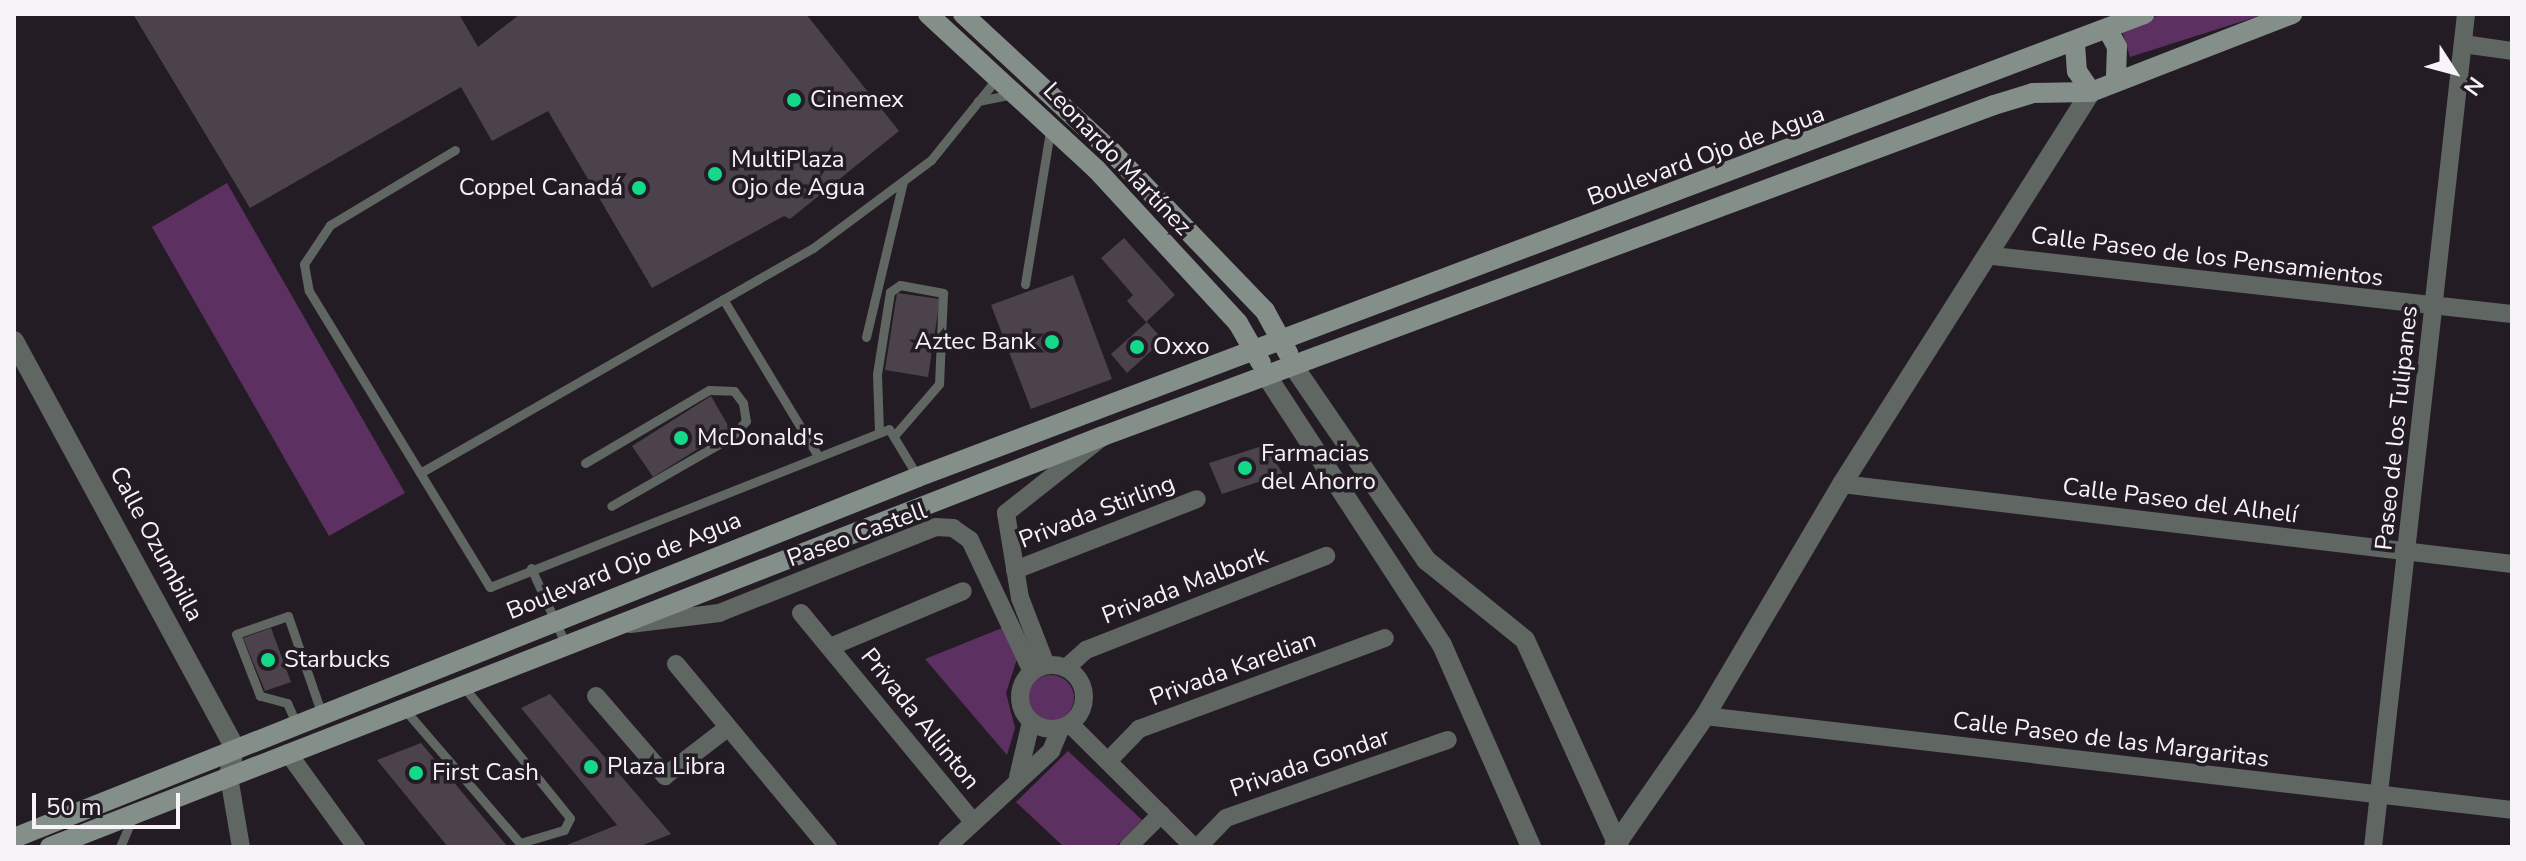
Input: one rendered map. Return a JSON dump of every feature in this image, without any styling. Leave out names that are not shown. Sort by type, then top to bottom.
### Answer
[{"type":"main road","name":"Leonardo Martínez","points":[[928,14],[1051,126],[1238,323],[1256,352]]},
{"type":"main road","name":"Leonardo Martínez","points":[[963,14],[1042,84],[1265,311],[1284,341]]},
{"type":"main road","name":"Boulevard Ojo de Agua","points":[[14,838],[234,746],[918,477],[2075,44],[2144,14]]},
{"type":"main road","points":[[50,847],[1103,436],[1268,378],[1994,105],[2033,93],[2091,92],[2292,14]]},
{"type":"main road","points":[[2108,30],[2117,47],[2116,82]]},
{"type":"main road","points":[[992,39],[998,77],[1042,84]]},
{"type":"main road","points":[[2075,44],[2077,71],[2091,92]]},
{"type":"main road","points":[[1284,341],[1294,367]]},
{"type":"main road","points":[[1256,352],[1268,378]]},
{"type":"street","name":"Paseo de los Tulipanes","points":[[2373,847],[2466,14]]},
{"type":"street","points":[[2463,44],[2512,51]]},
{"type":"street","points":[[1617,846],[1705,716],[1842,484],[1993,256],[2091,92]]},
{"type":"street","name":"Calle Paseo de los Pensamientos","points":[[1993,256],[2512,314]]},
{"type":"street","name":"Calle Ozumbilla","points":[[14,341],[234,746]]},
{"type":"street","points":[[1294,367],[1426,560],[1525,640],[1617,846]]},
{"type":"street","points":[[1268,378],[1442,645],[1531,847]]},
{"type":"street","points":[[1018,777],[1031,722],[1020,700],[1039,669],[1015,570],[1006,513],[1103,436]]},
{"type":"street","name":"Calle Paseo del Alhelí","points":[[1842,484],[2512,564]]},
{"type":"street","name":"Privada Stirling","points":[[1015,570],[1197,499]]},
{"type":"street","name":"Paseo Castell","points":[[615,624],[719,613],[936,527],[953,528],[970,540],[1039,669]]},
{"type":"street","name":"Privada Malbork","points":[[1066,668],[1086,650],[1326,556]]},
{"type":"street","name":"Privada Allinton","points":[[830,647],[963,591]]},
{"type":"street","name":"Privada Allinton","points":[[801,613],[973,822]]},
{"type":"street","name":"Privada Karelian","points":[[1108,761],[1139,729],[1385,638]]},
{"type":"street","points":[[676,664],[828,847]]},
{"type":"street","points":[[947,847],[1018,777],[1051,751],[1084,695],[1066,668],[1039,669]]},
{"type":"street","points":[[596,696],[665,776],[727,728]]},
{"type":"street","name":"Calle Paseo de las Margaritas","points":[[1705,716],[2379,797],[2512,810]]},
{"type":"street","points":[[1031,722],[1066,726],[1108,761],[1196,847]]},
{"type":"street","name":"Privada Gondar","points":[[1196,847],[1226,818],[1448,740]]},
{"type":"street","points":[[234,746],[229,777],[241,847]]},
{"type":"street","points":[[288,753],[356,847]]},
{"type":"street","points":[[1128,847],[1161,814]]},
{"type":"lane","points":[[420,473],[813,248],[931,160],[998,77]]},
{"type":"lane","points":[[978,101],[1017,93]]},
{"type":"lane","points":[[1025,284],[1051,126]]},
{"type":"lane","points":[[455,150],[330,225],[304,264],[309,291],[490,587],[817,454],[889,429],[918,477]]},
{"type":"lane","points":[[866,337],[903,182]]},
{"type":"lane","points":[[879,432],[877,374],[890,292],[900,285],[943,293],[939,384],[894,436]]},
{"type":"lane","points":[[723,299],[817,454]]},
{"type":"lane","points":[[585,463],[709,390],[734,391],[743,403],[746,421],[731,437],[611,506]]},
{"type":"lane","points":[[531,568],[566,645]]},
{"type":"lane","points":[[296,723],[287,703],[260,696],[236,634],[288,616],[321,712]]},
{"type":"lane","points":[[405,710],[520,843],[564,830],[570,818],[464,687]]},
{"type":"lane","points":[[120,847],[135,812]]},
{"type":"shaded area","points":[[2162,14],[2265,14],[2130,57],[2122,31]]},
{"type":"shaded area","points":[[227,183],[405,493],[329,536],[152,227]]},
{"type":"shaded area","points":[[1002,628],[1017,659],[1006,693],[1015,728],[1007,755],[925,659]]},
{"type":"shaded area","points":[[1051,675],[1067,682],[1074,698],[1067,714],[1051,721],[1035,714],[1028,698],[1035,682]]},
{"type":"shaded area","points":[[1068,751],[1142,820],[1115,847],[1064,847],[1016,802]]},
{"type":"building","name":"MultiPlaza Ojo de Agua","points":[[133,14],[459,14],[478,47],[520,14],[806,14],[899,131],[790,219],[784,216],[652,288],[548,111],[492,141],[461,87],[250,208]]},
{"type":"building","points":[[1124,238],[1175,295],[1146,322],[1127,301],[1133,295],[1101,258]]},
{"type":"building","name":"Aztec Bank","points":[[1073,275],[1112,379],[1031,409],[991,305]]},
{"type":"building","points":[[897,293],[940,299],[928,377],[885,370]]},
{"type":"building","name":"Oxxo","points":[[1147,322],[1163,340],[1127,373],[1111,354]]},
{"type":"building","name":"McDonald's","points":[[711,396],[730,429],[653,477],[632,446]]},
{"type":"building","name":"Farmacias del Ahorro","points":[[1265,445],[1283,474],[1222,494],[1209,463]]},
{"type":"building","name":"Starbucks","points":[[271,628],[291,682],[265,691],[243,638]]},
{"type":"building","name":"Plaza Libra","points":[[550,694],[671,834],[638,847],[562,847],[617,825],[521,708]]},
{"type":"building","points":[[421,743],[508,847],[448,847],[377,760]]},
{"type":"place","name":"Cinemex","points":[[794,100]]},
{"type":"place","name":"MultiPlaza Ojo de Agua","points":[[715,174]]},
{"type":"place","name":"Coppel Canadá","points":[[639,188]]},
{"type":"place","name":"Aztec Bank","points":[[1052,342]]},
{"type":"place","name":"Oxxo","points":[[1137,347]]},
{"type":"place","name":"McDonald's","points":[[681,438]]},
{"type":"place","name":"Farmacias del Ahorro","points":[[1245,468]]},
{"type":"place","name":"Starbucks","points":[[268,660]]},
{"type":"place","name":"Plaza Libra","points":[[591,767]]},
{"type":"place","name":"First Cash","points":[[416,773]]}]
